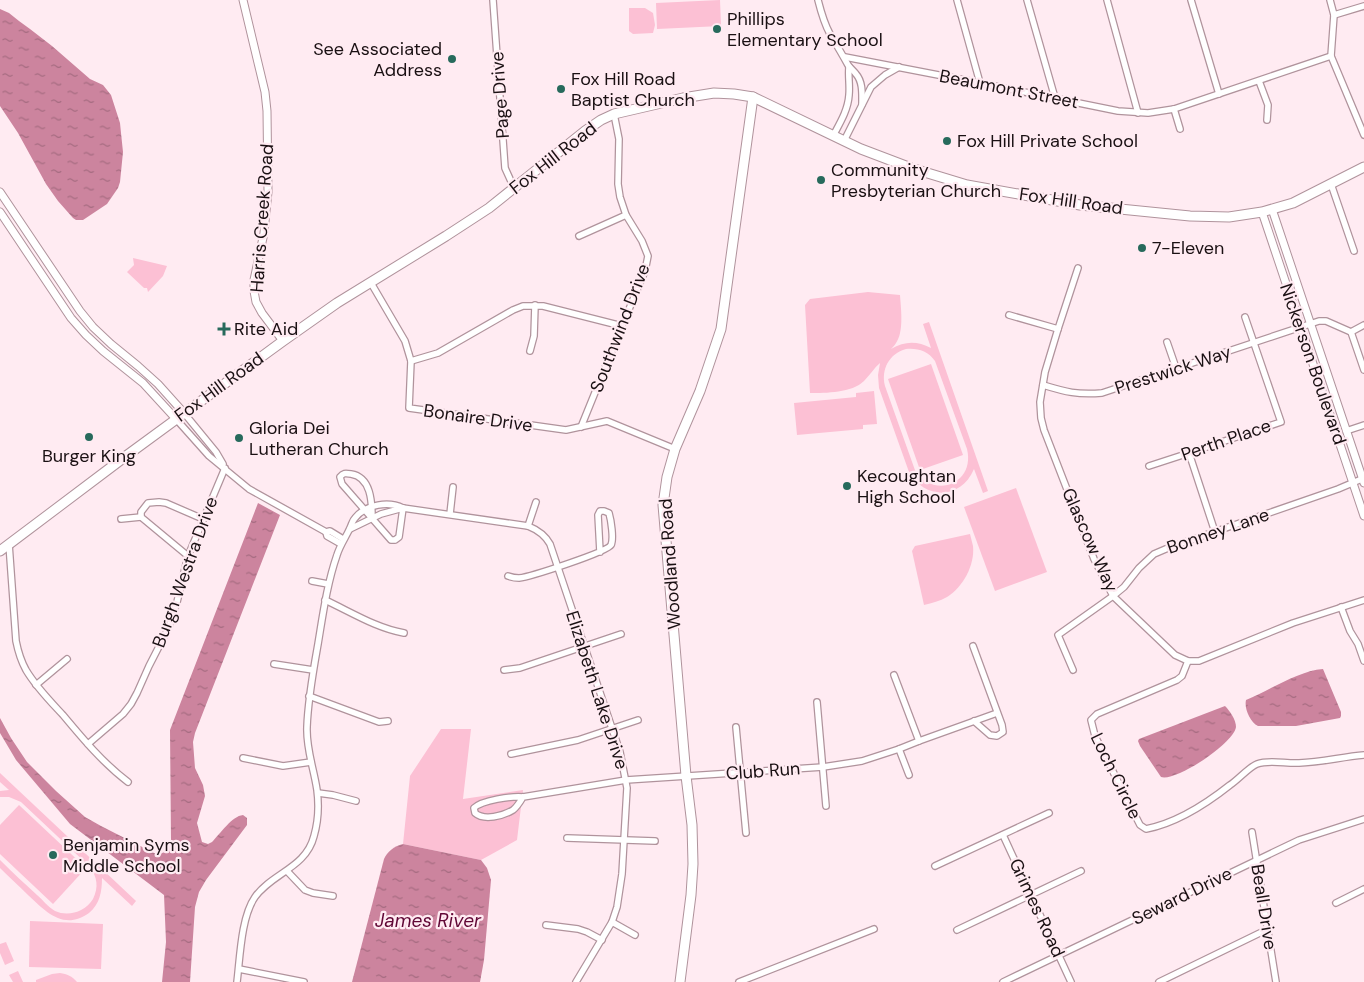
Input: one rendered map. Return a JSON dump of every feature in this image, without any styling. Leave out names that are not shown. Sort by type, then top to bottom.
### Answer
[{"type":"main road","name":"Fox Hill Road","points":[[0,551],[283,341],[337,303],[489,208],[585,131],[614,114],[683,98],[714,93],[734,94],[753,98],[844,141],[938,177],[987,189],[1080,205],[1190,216],[1229,217],[1262,212],[1293,203],[1364,167]]},
{"type":"main road","name":"Woodland Road","points":[[680,982],[691,895],[693,864],[692,824],[686,776],[663,505],[667,477],[675,448],[700,391],[721,329],[753,98]]},
{"type":"street","name":"Harris Creek Road","points":[[243,0],[265,92],[267,111],[268,192],[264,233],[254,280],[254,291],[256,302],[262,313],[283,341]]},
{"type":"street","name":"Page Drive","points":[[493,0],[505,168],[514,188]]},
{"type":"street","points":[[818,0],[827,28],[849,67],[858,76],[862,93],[862,104]]},
{"type":"street","points":[[957,0],[980,83]]},
{"type":"street","points":[[1027,0],[1055,98]]},
{"type":"street","points":[[1107,0],[1138,113]]},
{"type":"street","points":[[1191,0],[1219,94]]},
{"type":"street","points":[[1330,0],[1334,15],[1331,56],[1364,135]]},
{"type":"street","points":[[1334,15],[1364,6]]},
{"type":"street","name":"Beaumont Street","points":[[845,57],[1118,111],[1138,113],[1174,109],[1331,56]]},
{"type":"street","points":[[833,136],[844,115],[849,98],[849,67]]},
{"type":"street","points":[[844,141],[869,91],[885,75],[900,67]]},
{"type":"street","points":[[1259,81],[1268,105],[1267,120]]},
{"type":"street","points":[[1174,109],[1180,129]]},
{"type":"street","name":"Southwind Drive","points":[[581,427],[645,271],[648,256],[642,241],[626,216],[618,184],[619,139],[614,114]]},
{"type":"street","points":[[1331,184],[1354,252]]},
{"type":"street","points":[[0,192],[80,311],[93,327],[158,384],[216,452],[225,468]]},
{"type":"street","name":"Nickerson Boulevard","points":[[1272,209],[1364,480]]},
{"type":"street","points":[[0,212],[71,318],[103,351],[143,383],[210,456],[250,489],[326,532],[330,531],[342,542]]},
{"type":"street","name":"Nickerson Boulevard","points":[[1262,212],[1364,516]]},
{"type":"street","points":[[580,236],[626,216]]},
{"type":"street","name":"Glascow Way","points":[[1078,268],[1058,330],[1043,386],[1040,402],[1044,430],[1094,559],[1113,596],[1175,655],[1188,660]]},
{"type":"street","name":"Bonaire Drive","points":[[371,283],[405,340],[411,361],[409,408],[566,430],[608,421],[675,448]]},
{"type":"street","points":[[530,351],[534,336],[534,305]]},
{"type":"street","points":[[411,361],[438,353],[523,306],[534,305],[552,308],[622,326]]},
{"type":"street","points":[[1009,315],[1058,330]]},
{"type":"street","points":[[1245,316],[1254,343]]},
{"type":"street","name":"Prestwick Way","points":[[1043,386],[1072,394],[1102,393],[1319,321],[1326,321],[1351,332]]},
{"type":"street","points":[[1364,325],[1351,332],[1364,370]]},
{"type":"street","points":[[1167,342],[1176,368]]},
{"type":"street","name":"Perth Place","points":[[1149,466],[1280,422],[1254,343]]},
{"type":"street","points":[[1346,431],[1364,425]]},
{"type":"street","points":[[1189,454],[1215,532]]},
{"type":"street","name":"Burgh Westra Drive","points":[[88,744],[123,714],[137,693],[169,627],[188,556],[225,468]]},
{"type":"street","points":[[372,518],[369,489],[363,480],[355,475],[343,474],[340,477],[342,484],[389,539],[398,539],[403,508]]},
{"type":"street","name":"Bonney Lane","points":[[1073,670],[1058,635],[1113,596],[1154,554],[1364,480]]},
{"type":"street","points":[[450,514],[453,487]]},
{"type":"street","points":[[141,517],[141,512],[148,503],[159,502],[203,519]]},
{"type":"street","points":[[528,526],[536,502]]},
{"type":"street","name":"Elizabeth Lake Drive","points":[[237,982],[245,919],[254,898],[262,889],[302,858],[311,846],[314,834],[318,793],[307,729],[309,696],[328,584],[342,542],[355,517],[372,507],[386,504],[528,526],[535,529],[550,544],[620,752],[627,788],[625,840],[617,907],[612,922],[576,982]]},
{"type":"street","name":"Elizabeth Lake Drive","points":[[350,529],[372,518],[403,508]]},
{"type":"street","points":[[508,576],[521,578],[558,567],[600,552],[611,546],[613,539],[610,517],[608,512],[604,510],[600,511],[598,516],[600,552]]},
{"type":"street","points":[[121,519],[141,517],[188,556]]},
{"type":"street","points":[[9,544],[16,641],[19,655],[36,685],[88,744],[113,770],[128,782]]},
{"type":"street","points":[[312,581],[328,584]]},
{"type":"street","points":[[325,600],[366,620],[393,631],[404,633]]},
{"type":"street","points":[[1188,660],[1199,661],[1293,623],[1364,600]]},
{"type":"street","points":[[1341,607],[1364,661]]},
{"type":"street","points":[[504,670],[520,668],[621,634]]},
{"type":"street","points":[[972,646],[1003,732],[997,736],[990,735],[974,721]]},
{"type":"street","points":[[36,685],[67,659]]},
{"type":"street","name":"Loch Circle","points":[[1188,660],[1182,676],[1177,680],[1097,714],[1091,720],[1095,736],[1113,774],[1140,825],[1146,829],[1154,828],[1191,812],[1231,785],[1256,764],[1268,762],[1299,763],[1364,755]]},
{"type":"street","points":[[274,664],[314,670]]},
{"type":"street","points":[[894,675],[920,741]]},
{"type":"street","points":[[309,696],[379,722],[388,721]]},
{"type":"street","points":[[817,702],[826,806]]},
{"type":"street","name":"Club Run","points":[[522,797],[514,809],[502,814],[483,818],[475,813],[474,808],[480,804],[514,796],[522,797],[626,780],[823,767],[862,761],[997,713]]},
{"type":"street","points":[[511,754],[578,740],[638,720]]},
{"type":"street","points":[[736,727],[746,834]]},
{"type":"street","points":[[899,749],[909,775]]},
{"type":"street","points":[[243,758],[283,766],[312,762]]},
{"type":"street","points":[[318,793],[333,795],[356,802]]},
{"type":"street","points":[[935,866],[1049,813]]},
{"type":"street","name":"Seward Drive","points":[[1003,982],[1299,840],[1364,819]]},
{"type":"street","name":"Beall Drive","points":[[1252,832],[1276,982]]},
{"type":"street","name":"Grimes Road","points":[[1003,835],[1070,982]]},
{"type":"street","points":[[567,838],[655,842]]},
{"type":"street","points":[[287,871],[305,890],[333,896]]},
{"type":"street","points":[[957,930],[1081,871]]},
{"type":"street","points":[[1336,903],[1364,889]]},
{"type":"street","points":[[612,922],[635,935]]},
{"type":"street","points":[[546,925],[578,929],[602,940]]},
{"type":"street","points":[[1159,982],[1268,929]]},
{"type":"street","points":[[739,982],[874,930]]},
{"type":"street","points":[[239,969],[304,982]]},
{"type":"shaded area","points":[[720,0],[721,26],[657,29],[656,3]]},
{"type":"shaded area","points":[[629,8],[645,8],[653,13],[655,25],[653,33],[633,34],[629,31]]},
{"type":"shaded area","points":[[133,258],[167,266],[163,276],[148,292],[147,288],[144,288],[127,272],[134,265]]},
{"type":"shaded area","points":[[868,292],[900,295],[900,333],[896,344],[891,349],[901,344],[911,343],[931,348],[923,324],[929,322],[988,491],[983,493],[974,469],[961,486],[943,493],[933,492],[924,488],[916,481],[909,472],[879,388],[878,375],[880,363],[864,381],[853,388],[838,392],[810,393],[805,305],[810,299]],"holes":[[[910,349],[926,353],[935,361],[967,449],[968,461],[966,470],[960,478],[944,486],[934,485],[925,481],[916,473],[885,386],[885,368],[891,358],[900,351]]]},
{"type":"shaded area","points":[[931,364],[963,455],[920,470],[888,379]]},
{"type":"shaded area","points":[[874,391],[877,424],[863,425],[863,429],[797,435],[794,403],[856,397],[856,393]]},
{"type":"shaded area","points":[[1016,488],[1047,572],[995,591],[964,507]]},
{"type":"shaded area","points":[[970,534],[973,553],[967,575],[953,593],[939,601],[924,605],[912,551],[915,546]]},
{"type":"shaded area","points":[[441,729],[471,729],[463,799],[523,790],[517,840],[481,860],[403,844],[410,776]]},
{"type":"shaded area","points":[[0,773],[136,901],[132,906],[102,878],[102,888],[96,906],[80,918],[63,920],[42,908],[0,868],[0,860],[50,908],[60,913],[76,912],[86,907],[93,899],[97,886],[96,878],[90,867],[21,802],[9,797],[0,797],[0,791],[9,790],[0,782]]},
{"type":"shaded area","points":[[19,805],[86,868],[53,904],[0,854],[0,825]]},
{"type":"shaded area","points":[[30,921],[103,924],[101,969],[29,967]]},
{"type":"shaded area","points":[[6,942],[14,961],[5,965],[0,953],[0,944]]},
{"type":"shaded area","points":[[18,971],[23,982],[13,982],[9,975]]},
{"type":"shaded area","points":[[60,973],[73,978],[77,982],[36,982],[36,980],[52,974]]},
{"type":"water","points":[[0,9],[9,13],[52,46],[90,79],[103,85],[111,95],[120,123],[123,152],[120,182],[107,204],[83,220],[73,218],[58,201],[0,106]]},
{"type":"water","points":[[258,503],[280,515],[193,742],[195,768],[203,785],[205,796],[197,823],[202,842],[208,844],[212,842],[230,822],[239,816],[243,815],[247,818],[247,825],[199,892],[195,907],[190,982],[162,982],[166,942],[164,895],[70,824],[16,760],[0,733],[0,718],[27,762],[85,817],[154,853],[166,851],[171,840],[170,730]]},
{"type":"water","points":[[1323,669],[1341,712],[1340,718],[1296,726],[1258,726],[1250,718],[1246,707],[1246,700],[1294,677],[1313,670]]},
{"type":"water","points":[[1225,706],[1235,721],[1236,727],[1226,742],[1191,768],[1179,774],[1161,777],[1140,746],[1139,739]]},
{"type":"water","name":"James River","points":[[403,844],[481,860],[487,868],[491,880],[484,960],[480,982],[352,982],[384,859],[391,850]]},
{"type":"place","name":"Phillips Elementary School","points":[[717,29]]},
{"type":"place","name":"See Associated Address","points":[[452,59]]},
{"type":"place","name":"Fox Hill Road Baptist Church","points":[[561,89]]},
{"type":"place","name":"Fox Hill Private School","points":[[947,141]]},
{"type":"place","name":"Community Presbyterian Church","points":[[821,180]]},
{"type":"place","name":"7-Eleven","points":[[1142,248]]},
{"type":"place","name":"Rite Aid","points":[[224,329]]},
{"type":"place","name":"Burger King","points":[[89,437]]},
{"type":"place","name":"Gloria Dei Lutheran Church","points":[[239,438]]},
{"type":"place","name":"Kecoughtan High School","points":[[847,486]]},
{"type":"place","name":"Benjamin Syms Middle School","points":[[53,855]]}]
